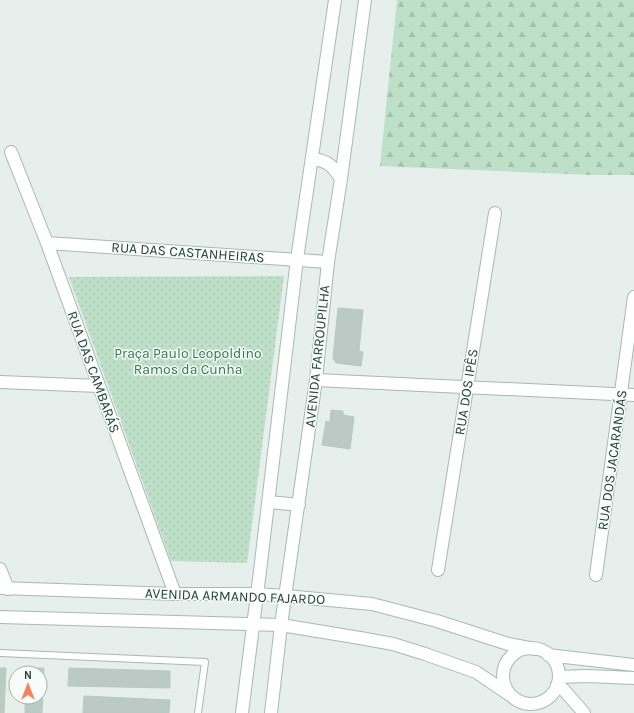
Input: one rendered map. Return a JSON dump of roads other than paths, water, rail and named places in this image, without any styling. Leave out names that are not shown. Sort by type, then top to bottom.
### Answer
[{"type":"main road","points":[[242,713],[252,624],[269,502],[297,259],[313,159],[335,0]]},
{"type":"main road","name":"AVENIDA FARROUPILHA","points":[[270,713],[316,380],[328,262],[341,179],[365,0]]},
{"type":"main road","name":"RUA DAS CAMBARÁS","points":[[11,152],[48,243],[175,594]]},
{"type":"main road","points":[[313,159],[321,160],[330,164],[337,171],[341,179]]},
{"type":"main road","name":"RUA DOS IPÊS","points":[[438,570],[466,387],[495,213]]},
{"type":"main road","name":"RUA DAS CASTANHEIRAS","points":[[48,243],[328,262]]},
{"type":"main road","name":"RUA DOS JACARANDÁS","points":[[596,575],[634,297]]},
{"type":"main road","points":[[316,380],[634,394]]},
{"type":"main road","points":[[0,382],[99,386]]},
{"type":"main road","points":[[269,502],[299,505]]},
{"type":"main road","points":[[0,569],[4,588]]},
{"type":"main road","name":"AVENIDA ARMANDO FAJARDO","points":[[4,588],[175,594],[257,594],[372,604],[437,621],[508,644],[535,649]]},
{"type":"main road","name":"AVENIDA ARMANDO FAJARDO","points":[[0,617],[282,625],[393,644],[476,672],[510,695]]},
{"type":"main road","points":[[533,713],[521,702],[510,695],[504,683],[503,676],[506,663],[516,653],[528,649],[535,649],[548,655],[634,665]]},
{"type":"main road","points":[[548,655],[556,664],[558,681],[584,713]]},
{"type":"main road","points":[[521,702],[534,704],[540,702],[551,696],[558,681],[576,676],[634,678]]},
{"type":"lane","points":[[0,653],[205,662],[198,713]]},
{"type":"park label","name":"Praça Paulo Leopoldino Ramos da Cunha","points":[[188,362]]}]
